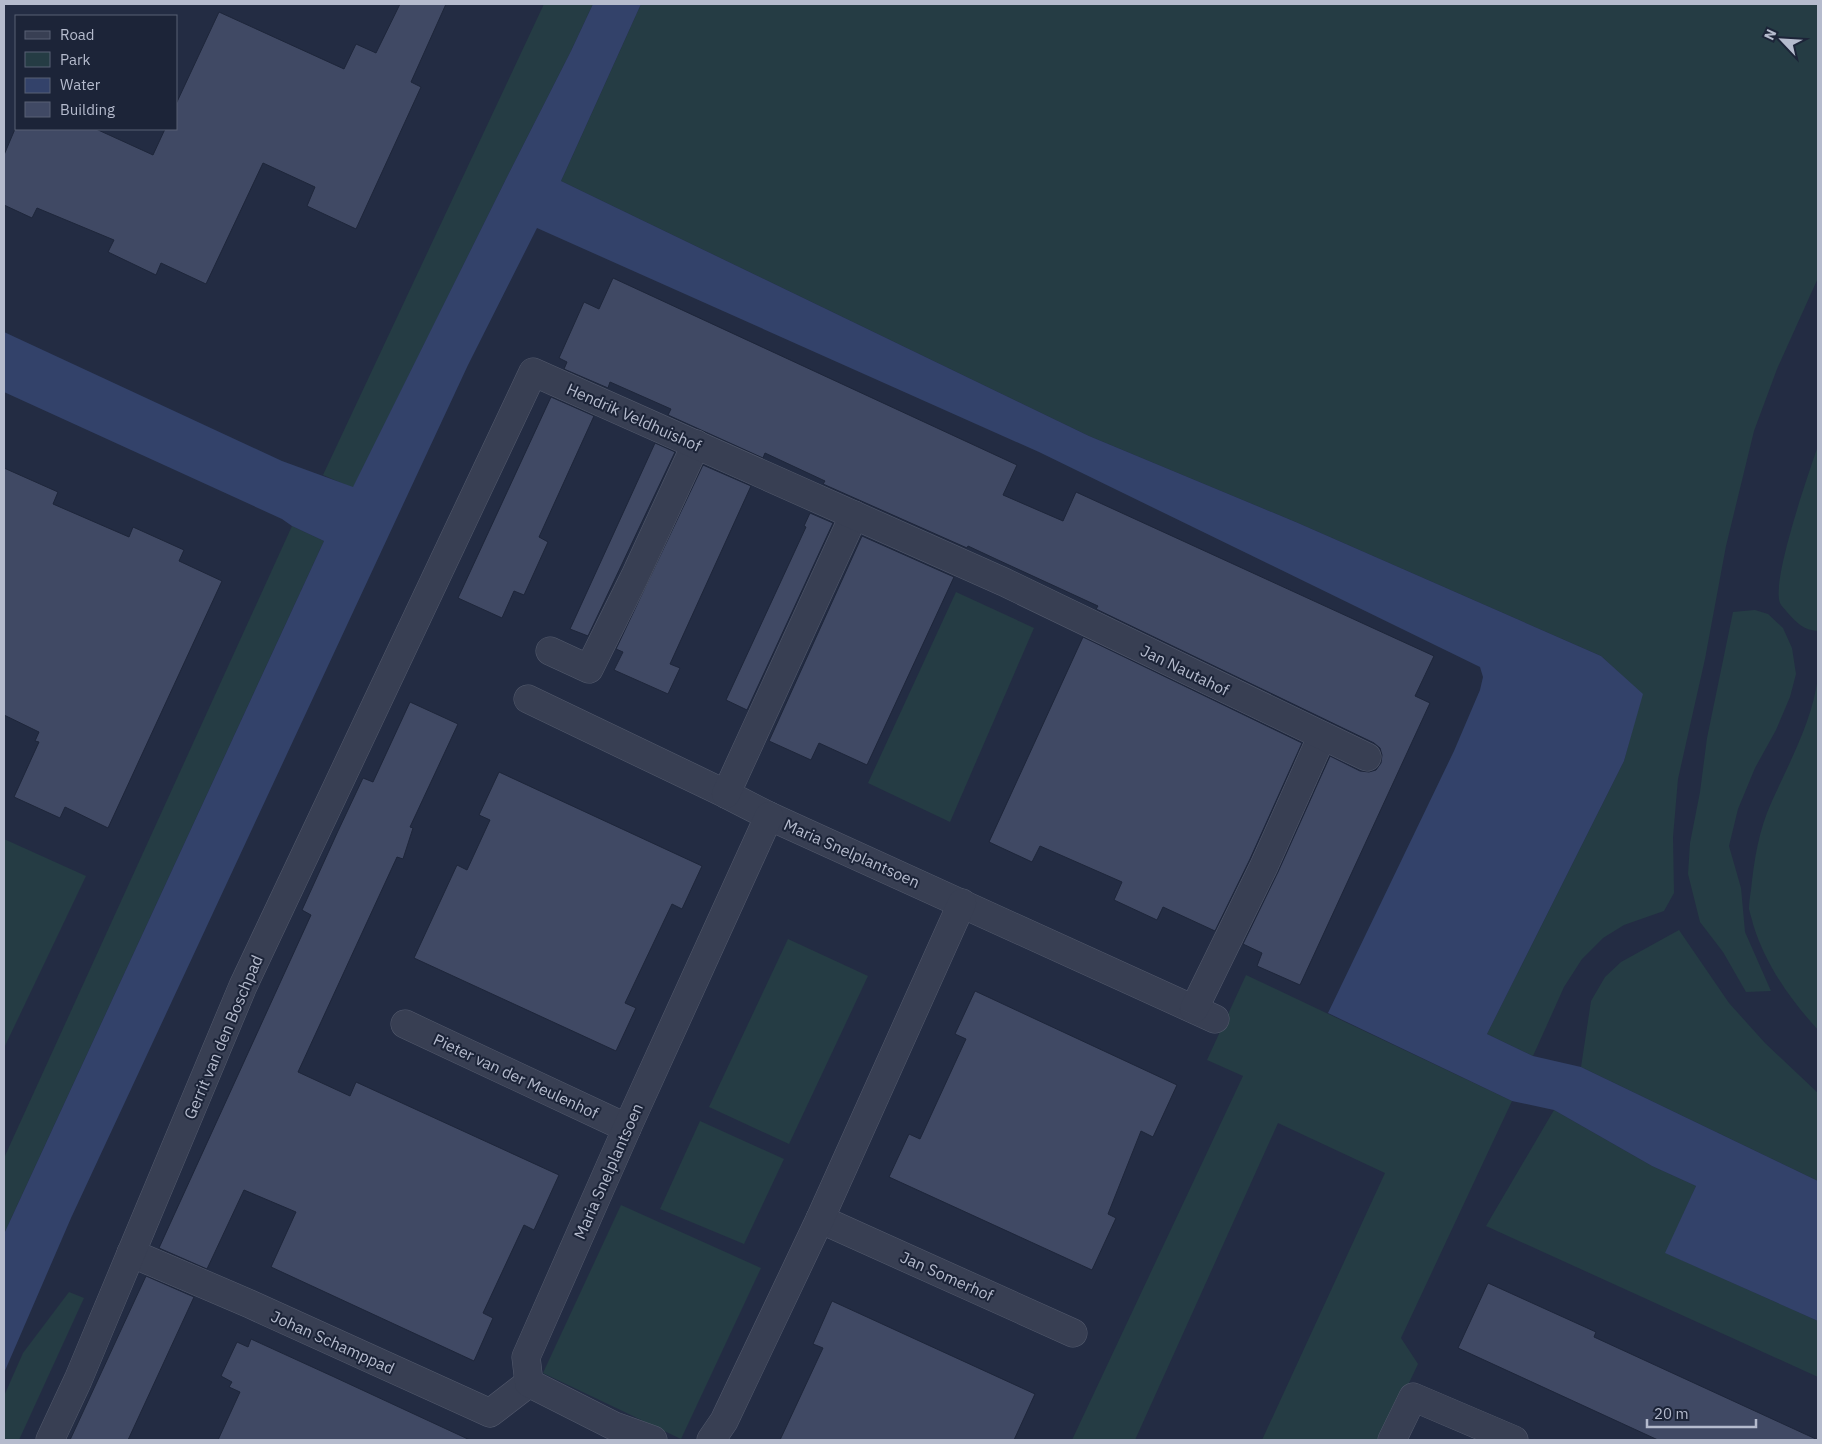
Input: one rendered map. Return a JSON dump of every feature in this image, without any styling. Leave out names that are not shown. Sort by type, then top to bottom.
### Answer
[{"type":"street","name":"Hendrik Veldhuishof","points":[[407,638],[534,372],[1004,582]]},
{"type":"street","points":[[550,651],[589,669],[636,576],[696,444]]},
{"type":"street","points":[[726,794],[854,515]]},
{"type":"street","name":"Jan Nautahof","points":[[1004,582],[1366,757]]},
{"type":"street","name":"Gerrit van den Boschpad","points":[[50,1440],[78,1380],[243,986],[407,638]]},
{"type":"street","points":[[528,699],[769,816]]},
{"type":"street","points":[[711,1440],[724,1421],[820,1219],[962,903],[1204,1014],[1264,866],[1322,736]]},
{"type":"street","name":"Maria Snelplantsoen","points":[[529,1383],[526,1357],[627,1128],[769,816],[962,903]]},
{"type":"street","name":"Pieter van der Meulenhof","points":[[405,1024],[627,1128]]},
{"type":"street","name":"Jan Somerhof","points":[[820,1219],[1073,1333]]},
{"type":"street","name":"Johan Schamppad","points":[[131,1253],[250,1304],[490,1413],[529,1383]]},
{"type":"street","points":[[529,1383],[610,1433],[653,1440]]},
{"type":"street","points":[[1392,1440],[1412,1396],[1514,1440]]},
{"type":"green space","points":[[544,4],[593,4],[353,488],[323,475]]},
{"type":"green space","points":[[641,4],[1818,4],[1818,278],[1777,369],[1754,431],[1726,546],[1705,659],[1678,779],[1673,837],[1674,893],[1664,911],[1624,925],[1603,938],[1582,959],[1564,987],[1533,1056],[1487,1034],[1624,761],[1642,694],[1601,656],[1298,523],[1089,436],[561,181]]},
{"type":"green space","points":[[1818,446],[1818,631],[1804,627],[1794,619],[1781,604],[1779,591],[1781,573],[1792,526]]},
{"type":"green space","points":[[292,526],[324,541],[4,1234],[4,1158]]},
{"type":"green space","points":[[956,592],[1034,628],[950,822],[868,783]]},
{"type":"green space","points":[[1755,610],[1768,614],[1783,628],[1792,648],[1796,674],[1790,697],[1776,730],[1755,768],[1738,809],[1729,846],[1741,888],[1745,932],[1771,991],[1746,992],[1723,952],[1700,922],[1688,874],[1690,843],[1700,792],[1707,738],[1733,612]]},
{"type":"green space","points":[[1818,677],[1818,1030],[1788,993],[1771,967],[1758,939],[1749,909],[1760,834],[1772,801],[1806,725]]},
{"type":"green space","points":[[4,839],[86,876],[4,1048]]},
{"type":"green space","points":[[1679,930],[1729,1003],[1765,1043],[1818,1093],[1818,1181],[1581,1067],[1591,1001],[1605,977],[1621,962]]},
{"type":"green space","points":[[788,939],[868,976],[789,1144],[709,1107]]},
{"type":"green space","points":[[1246,975],[1512,1101],[1401,1338],[1418,1364],[1382,1440],[1262,1440],[1385,1173],[1278,1123],[1135,1440],[1072,1440],[1243,1076],[1207,1060]]},
{"type":"green space","points":[[1554,1110],[1652,1166],[1696,1186],[1666,1253],[1818,1321],[1818,1377],[1486,1226]]},
{"type":"green space","points":[[700,1121],[784,1159],[744,1244],[660,1209]]},
{"type":"green space","points":[[621,1205],[761,1268],[681,1439],[543,1373]]},
{"type":"green space","points":[[69,1292],[84,1298],[19,1440],[4,1440],[4,1396],[23,1353]]},
{"type":"water","points":[[593,4],[641,4],[561,181],[1089,436],[1298,523],[1601,656],[1643,694],[1624,761],[1487,1034],[1533,1056],[1581,1067],[1818,1181],[1818,1321],[1665,1253],[1696,1186],[1652,1166],[1554,1110],[1512,1101],[1328,1013],[1454,751],[1480,690],[1483,677],[1480,667],[1039,452],[537,228],[468,365],[71,1218],[4,1373],[4,1234],[324,541],[292,526],[282,519],[4,392],[4,332],[282,461],[353,487]]},
{"type":"building","points":[[400,4],[446,4],[411,82],[421,87],[356,229],[307,206],[315,187],[263,163],[206,284],[161,263],[156,275],[108,252],[114,240],[37,208],[32,218],[4,205],[4,155],[15,129],[98,130],[153,155],[165,130],[178,130],[178,100],[219,12],[344,69],[356,44],[376,53]]},
{"type":"building","points":[[613,278],[1017,465],[1003,495],[1063,521],[1076,492],[1434,656],[1415,696],[1430,703],[1300,985],[1257,966],[1262,953],[1243,944],[1278,872],[1330,756],[1360,771],[1369,772],[1376,770],[1381,763],[1382,755],[1380,748],[1374,743],[1096,609],[1098,606],[968,546],[967,548],[823,484],[825,481],[765,453],[763,458],[668,415],[671,409],[610,382],[608,388],[564,369],[567,362],[559,358],[584,302],[599,309]]},
{"type":"building","points":[[551,397],[594,416],[539,537],[548,542],[524,595],[514,591],[502,618],[458,598]]},
{"type":"building","points":[[655,443],[675,452],[588,636],[570,629]]},
{"type":"building","points":[[703,465],[751,486],[670,664],[680,668],[668,694],[614,670],[623,652],[616,649]]},
{"type":"building","points":[[4,468],[58,492],[53,504],[129,537],[133,527],[184,550],[179,561],[222,581],[108,828],[65,807],[60,818],[14,797],[39,742],[35,741],[39,732],[4,715]]},
{"type":"building","points":[[810,513],[833,523],[747,710],[726,700],[806,527],[804,526]]},
{"type":"building","points":[[862,536],[954,577],[867,765],[819,743],[811,760],[769,741]]},
{"type":"building","points":[[1083,637],[1302,743],[1250,859],[1215,931],[1163,907],[1157,920],[1114,900],[1122,882],[1040,846],[1032,862],[989,842]]},
{"type":"building","points":[[410,702],[458,724],[410,827],[413,828],[403,859],[397,857],[298,1072],[350,1096],[356,1082],[559,1175],[534,1230],[524,1225],[483,1313],[493,1318],[474,1361],[271,1267],[296,1212],[244,1190],[207,1269],[159,1248],[311,915],[302,910],[338,831],[363,778],[373,782]]},
{"type":"building","points":[[499,772],[702,866],[682,909],[672,904],[625,1003],[636,1008],[616,1051],[414,958],[457,865],[467,870],[490,820],[479,815]]},
{"type":"building","points":[[975,991],[1177,1085],[1153,1137],[1141,1131],[1108,1214],[1116,1218],[1092,1270],[889,1177],[909,1134],[920,1139],[966,1039],[955,1034]]},
{"type":"building","points":[[146,1276],[194,1297],[128,1440],[70,1440]]},
{"type":"building","points":[[1488,1283],[1596,1332],[1594,1337],[1818,1440],[1658,1440],[1458,1348]]},
{"type":"building","points":[[832,1301],[1035,1394],[1014,1440],[780,1440],[823,1348],[813,1344]]},
{"type":"building","points":[[251,1339],[470,1440],[218,1440],[240,1392],[229,1387],[232,1382],[221,1376],[237,1342],[248,1347]]}]
